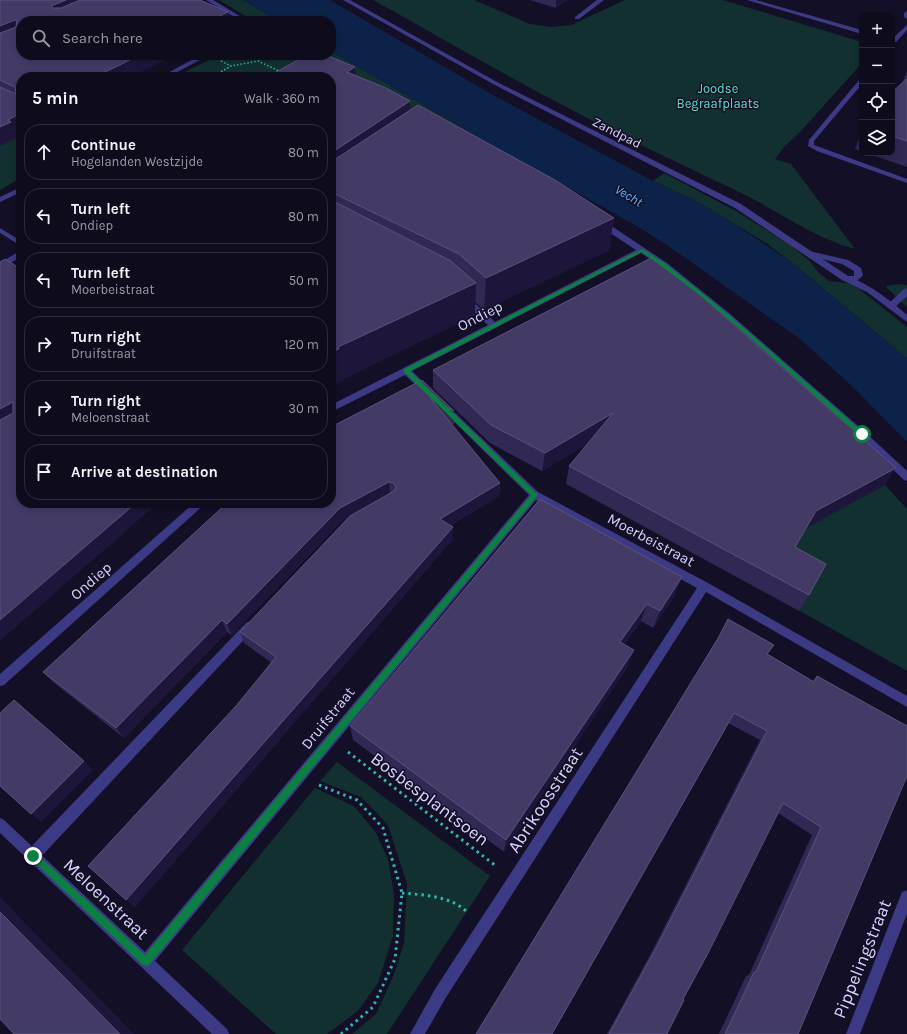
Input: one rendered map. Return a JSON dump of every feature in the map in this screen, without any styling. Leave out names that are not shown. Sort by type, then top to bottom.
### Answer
[{"type":"street","points":[[209,0],[236,16]]},
{"type":"street","name":"Zandpad","points":[[346,0],[495,83],[738,206],[845,278],[874,292],[907,318]]},
{"type":"street","points":[[578,18],[601,0]]},
{"type":"street","points":[[750,0],[859,31]]},
{"type":"street","points":[[907,12],[907,17]]},
{"type":"street","points":[[895,40],[907,27]]},
{"type":"street","points":[[173,72],[196,60]]},
{"type":"street","points":[[859,84],[810,141],[811,146],[907,181]]},
{"type":"street","points":[[0,200],[16,192]]},
{"type":"street","points":[[591,216],[664,265],[726,315],[862,434],[907,477]]},
{"type":"street","points":[[0,230],[16,241]]},
{"type":"street","name":"Ondiep","points":[[336,406],[642,250]]},
{"type":"street","points":[[809,253],[845,262],[858,270],[859,275],[856,279],[845,278]]},
{"type":"street","points":[[0,266],[16,257]]},
{"type":"street","points":[[891,306],[907,291]]},
{"type":"street","points":[[460,295],[494,326]]},
{"type":"street","name":"Moerbeistraat","points":[[406,370],[535,495],[704,586],[907,702]]},
{"type":"street","name":"Druifstraat","points":[[146,962],[535,495]]},
{"type":"street","name":"Ondiep","points":[[0,681],[196,508]]},
{"type":"street","name":"Abrikoosstraat","points":[[417,1034],[440,994],[704,586]]},
{"type":"street","points":[[33,856],[260,616]]},
{"type":"street","name":"Meloenstraat","points":[[0,824],[222,1034]]},
{"type":"street","name":"Pippelingstraat","points":[[853,1034],[907,897]]},
{"type":"path","points":[[221,72],[231,66],[258,61],[283,72]]},
{"type":"path","name":"Bosbesplantsoen","points":[[331,739],[514,880]]},
{"type":"path","points":[[299,778],[357,800],[368,811],[383,828],[402,893],[395,959],[373,1007],[341,1034]]},
{"type":"path","points":[[402,893],[431,894],[461,906],[482,929]]},
{"type":"green space","points":[[219,0],[243,0],[270,16],[246,16]]},
{"type":"green space","name":"Joodse Begraafplaats","points":[[373,0],[474,0],[530,24],[551,27],[571,25],[625,0],[723,0],[859,41],[859,66],[800,132],[784,147],[775,159],[791,164],[855,249],[838,244],[823,237],[747,196],[632,141],[523,84]]},
{"type":"green space","points":[[336,54],[485,141],[479,145],[318,60],[336,60]]},
{"type":"green space","points":[[209,60],[295,60],[305,66],[296,72],[185,72]]},
{"type":"green space","points":[[16,138],[16,181],[0,190],[0,146]]},
{"type":"green space","points":[[664,173],[736,211],[790,245],[809,260],[819,273],[829,281],[853,284],[907,327],[907,358],[790,261],[766,243],[696,201],[653,181]]},
{"type":"green space","points":[[899,284],[907,285],[907,307],[886,286]]},
{"type":"green space","points":[[885,485],[907,509],[907,671],[766,592],[806,528]]},
{"type":"green space","points":[[337,762],[490,876],[387,1034],[352,1034],[376,1014],[393,977],[404,943],[407,884],[388,825],[361,797],[320,781]]},
{"type":"green space","points":[[315,788],[354,806],[376,833],[388,859],[394,894],[393,936],[378,983],[358,1011],[327,1034],[276,1034],[182,950]]},
{"type":"water","name":"Vecht","points":[[243,0],[330,0],[493,95],[653,181],[696,201],[790,261],[907,358],[907,442],[854,388],[800,339],[664,243],[336,54],[336,16],[270,16]]},
{"type":"building","points":[[0,0],[66,0],[51,6],[53,8],[61,8],[80,0],[200,0],[228,12],[220,16],[16,16],[16,20],[0,26]]},
{"type":"building","points":[[16,27],[16,60],[130,60],[105,72],[16,72],[16,94],[15,87],[0,80],[0,33]]},
{"type":"building","points":[[336,59],[355,67],[347,72],[386,88],[410,101],[336,150],[336,72],[276,72],[298,60]]},
{"type":"building","points":[[907,79],[907,141],[895,137],[895,89]]},
{"type":"building","points":[[0,87],[16,94],[16,116],[8,120],[11,122],[0,127]]},
{"type":"building","points":[[418,105],[555,180],[614,218],[486,278],[459,254],[336,194],[336,159]]},
{"type":"building","points":[[336,203],[451,261],[476,283],[338,347],[339,349],[336,350]]},
{"type":"building","points":[[651,258],[697,292],[896,468],[816,511],[795,547],[826,564],[809,595],[569,466],[613,413],[545,453],[491,425],[433,370]]},
{"type":"building","points":[[5,259],[16,266],[16,508],[130,508],[0,620],[0,420],[13,413],[13,402],[0,409],[0,262]]},
{"type":"building","points":[[422,380],[454,411],[431,399],[500,483],[440,519],[453,527],[126,900],[88,866],[236,706],[276,657],[240,632],[350,516],[394,491],[396,488],[394,483],[389,482],[340,508],[227,624],[222,620],[116,728],[43,672],[222,508],[336,508],[336,424]]},
{"type":"building","points":[[540,499],[682,577],[660,611],[647,604],[620,642],[634,650],[506,840],[350,726]]},
{"type":"building","points":[[728,619],[774,645],[767,654],[814,682],[817,676],[907,726],[907,776],[798,1034],[725,1034],[754,972],[756,972],[821,827],[783,803],[707,955],[683,999],[684,1000],[667,1034],[609,1034],[655,950],[767,731],[734,713],[552,1034],[476,1034],[717,640]]},
{"type":"building","points":[[14,700],[84,761],[31,814],[0,786],[0,713]]},
{"type":"building","points":[[0,912],[120,1034],[14,1034],[0,1019]]},
{"type":"route","points":[[33,856],[146,962],[535,495],[406,370],[642,250],[664,265],[726,315],[862,434]]}]
